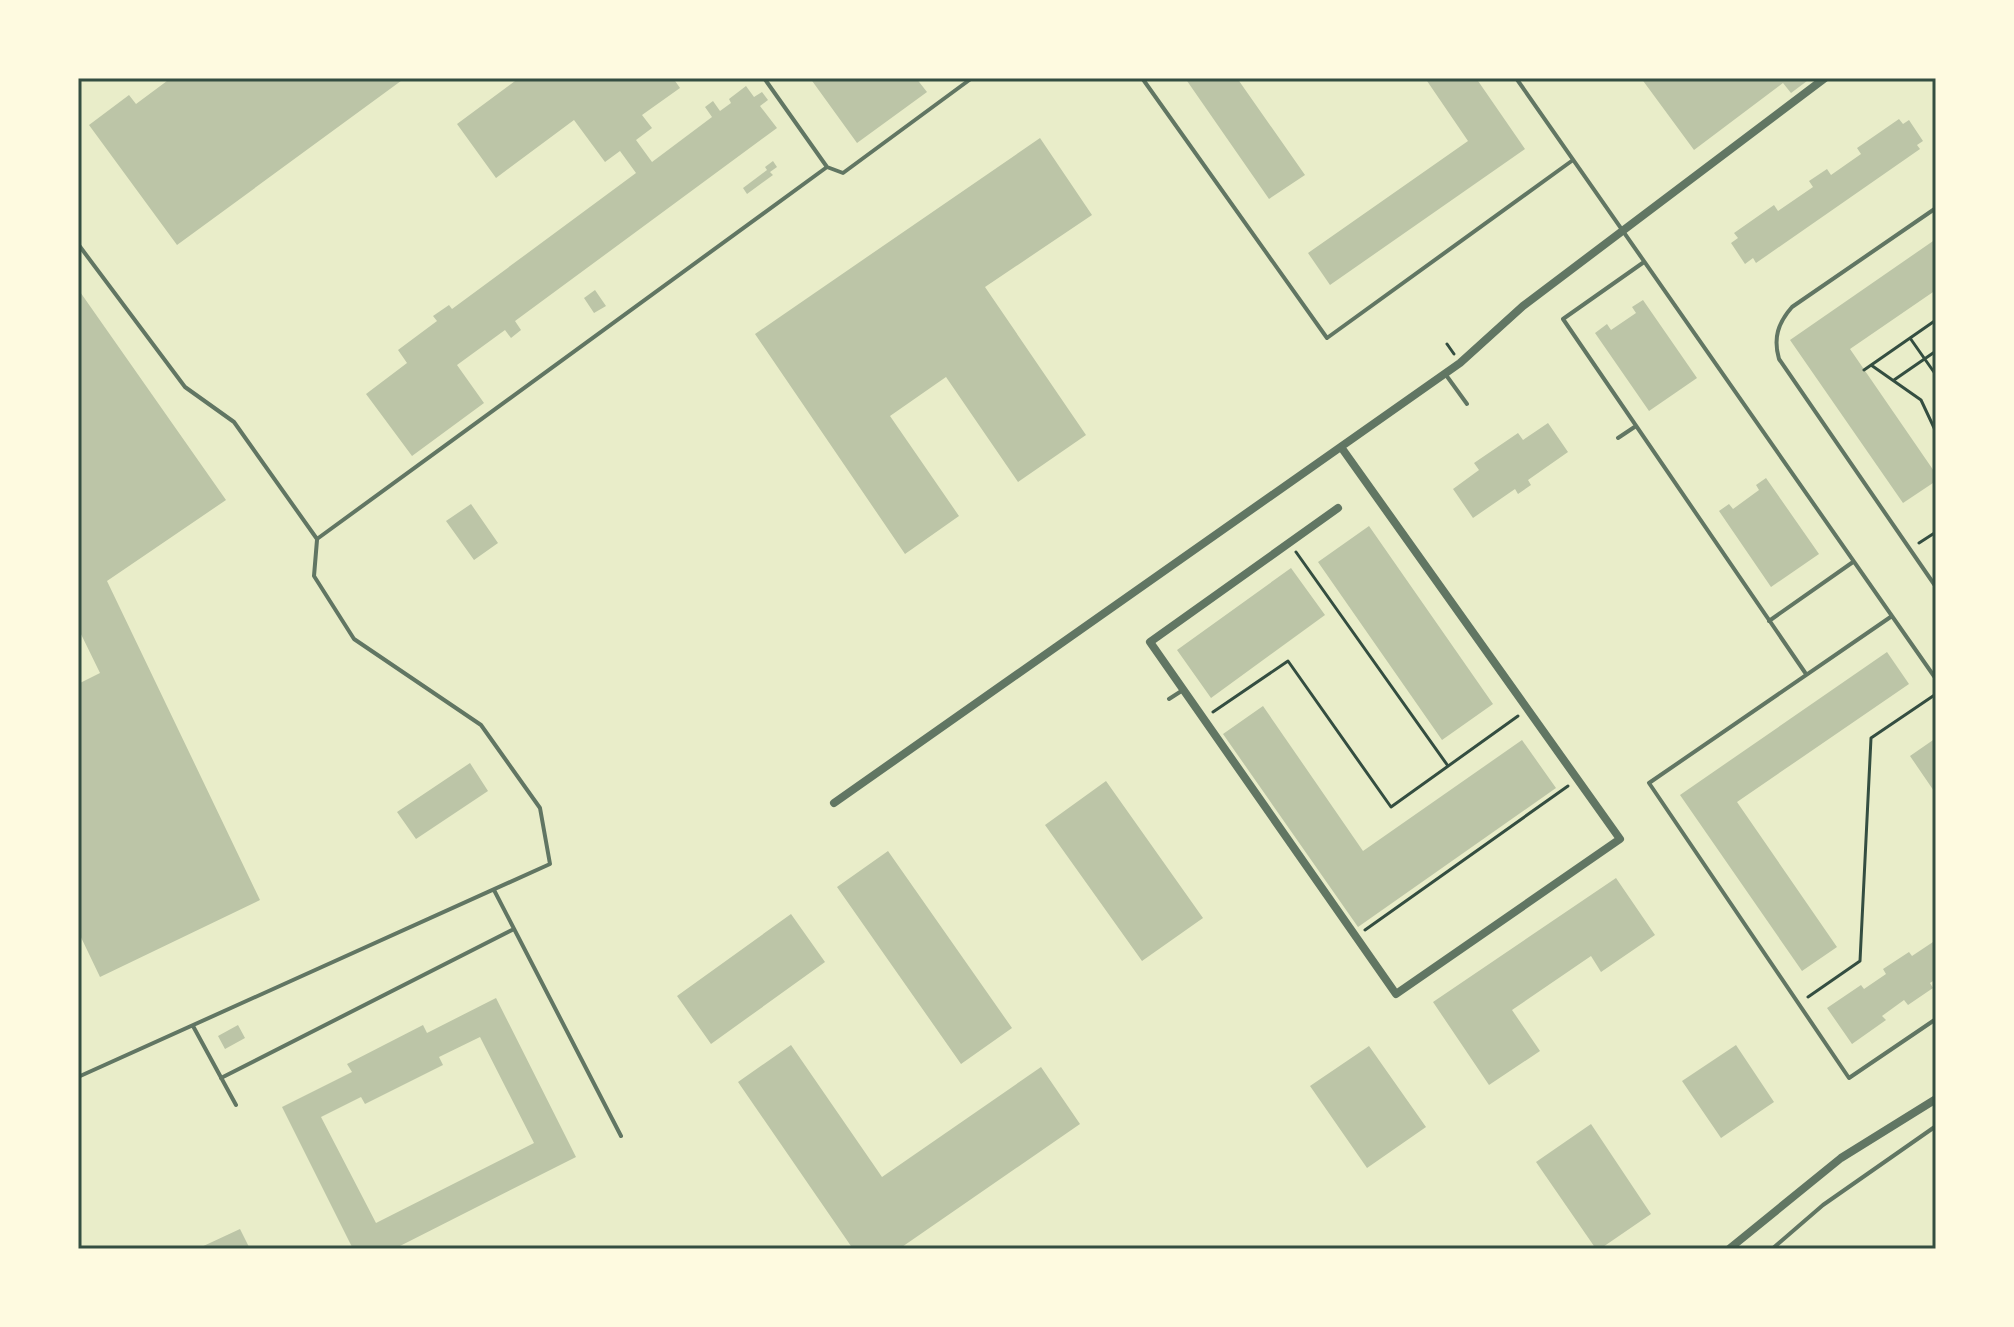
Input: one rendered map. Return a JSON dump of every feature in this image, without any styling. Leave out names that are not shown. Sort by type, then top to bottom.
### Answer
[{"type":"street","points":[[834,803],[1445,373],[1523,306],[1825,78]]},
{"type":"street","points":[[1338,508],[1150,642],[1396,994],[1620,839],[1341,447]]},
{"type":"street","points":[[1729,1249],[1841,1158],[1936,1099]]},
{"type":"lane","points":[[764,78],[827,167],[843,173],[972,78]]},
{"type":"lane","points":[[1142,78],[1327,338],[1573,160]]},
{"type":"lane","points":[[1516,78],[1936,679]]},
{"type":"lane","points":[[317,539],[827,167]]},
{"type":"lane","points":[[1936,208],[1792,307],[1782,319],[1775,341],[1779,359],[1936,587]]},
{"type":"lane","points":[[78,244],[185,387],[234,422],[317,539],[314,576],[354,639],[481,725],[540,808],[550,864],[78,1077]]},
{"type":"lane","points":[[1644,262],[1563,319],[1806,675]]},
{"type":"lane","points":[[1445,373],[1467,404]]},
{"type":"lane","points":[[1618,438],[1636,426]]},
{"type":"lane","points":[[1769,621],[1854,562]]},
{"type":"lane","points":[[1892,616],[1649,783],[1849,1078],[1936,1019]]},
{"type":"lane","points":[[1169,699],[1183,690]]},
{"type":"lane","points":[[494,890],[621,1136]]},
{"type":"lane","points":[[221,1078],[514,929]]},
{"type":"lane","points":[[192,1026],[236,1105]]},
{"type":"lane","points":[[1772,1249],[1823,1205],[1936,1126]]},
{"type":"path","points":[[1864,370],[1936,320]]},
{"type":"path","points":[[1910,338],[1936,375]]},
{"type":"path","points":[[1894,380],[1936,351]]},
{"type":"path","points":[[1871,365],[1921,400],[1936,432]]},
{"type":"path","points":[[1910,549],[1936,532]]},
{"type":"path","points":[[1289,543],[1448,766]]},
{"type":"path","points":[[1203,718],[1288,661],[1391,807],[1528,709]]},
{"type":"path","points":[[1798,1004],[1860,961],[1871,738],[1936,694]]},
{"type":"path","points":[[1356,937],[1578,779]]},
{"type":"building","points":[[171,78],[405,78],[177,245],[89,125],[129,95],[136,104]]},
{"type":"building","points":[[519,78],[673,78],[680,88],[642,115],[652,128],[636,140],[652,162],[712,117],[705,107],[713,101],[720,111],[731,103],[729,99],[746,86],[754,97],[762,92],[768,100],[760,106],[777,128],[515,321],[521,330],[511,338],[505,330],[457,365],[484,403],[412,456],[366,394],[407,363],[398,350],[437,321],[433,316],[449,305],[452,309],[636,173],[620,151],[605,162],[574,120],[496,178],[457,124]]},
{"type":"building","points":[[810,78],[916,78],[927,92],[857,143]]},
{"type":"building","points":[[1185,78],[1237,78],[1305,175],[1269,199]]},
{"type":"building","points":[[1425,78],[1476,78],[1525,149],[1330,285],[1308,253],[1468,141]]},
{"type":"building","points":[[1641,78],[1811,78],[1791,93],[1783,83],[1694,150]]},
{"type":"building","points":[[1899,119],[1903,124],[1909,120],[1923,141],[1917,145],[1920,149],[1756,263],[1753,258],[1745,264],[1731,243],[1738,238],[1734,233],[1774,205],[1778,211],[1813,187],[1809,181],[1827,169],[1831,175],[1861,154],[1857,148]]},
{"type":"building","points":[[1040,138],[1092,215],[985,287],[1086,435],[1018,482],[946,377],[890,416],[959,516],[905,554],[755,334]]},
{"type":"building","points":[[773,161],[777,167],[770,172],[773,175],[747,194],[743,188],[767,170],[765,167]]},
{"type":"building","points":[[1936,239],[1936,290],[1850,349],[1936,474],[1936,481],[1903,503],[1790,340]]},
{"type":"building","points":[[78,289],[226,500],[107,581],[260,900],[100,977],[78,931],[78,684],[100,673],[78,628]]},
{"type":"building","points":[[595,290],[606,306],[594,313],[584,298]]},
{"type":"building","points":[[1643,300],[1697,378],[1649,411],[1595,333],[1607,324],[1611,330],[1636,313],[1632,307]]},
{"type":"building","points":[[1548,423],[1568,452],[1528,480],[1531,485],[1518,494],[1515,489],[1473,518],[1453,489],[1479,470],[1474,463],[1518,433],[1523,440]]},
{"type":"building","points":[[1766,478],[1819,554],[1771,587],[1719,511],[1729,504],[1733,509],[1759,490],[1756,485]]},
{"type":"building","points":[[471,504],[498,543],[474,560],[446,521]]},
{"type":"building","points":[[1369,526],[1493,704],[1442,740],[1318,562]]},
{"type":"building","points":[[1291,568],[1325,615],[1211,698],[1177,650]]},
{"type":"building","points":[[1887,652],[1909,684],[1737,802],[1837,947],[1802,971],[1680,795]]},
{"type":"building","points":[[1263,706],[1363,851],[1522,740],[1556,788],[1358,927],[1223,734]]},
{"type":"building","points":[[1936,738],[1936,794],[1910,756]]},
{"type":"building","points":[[470,763],[488,791],[416,839],[397,812]]},
{"type":"building","points":[[1106,781],[1203,918],[1142,961],[1045,825]]},
{"type":"building","points":[[888,851],[1012,1028],[961,1064],[837,887]]},
{"type":"building","points":[[1616,878],[1655,935],[1601,972],[1591,956],[1512,1010],[1540,1051],[1489,1085],[1433,1002]]},
{"type":"building","points":[[791,914],[825,962],[711,1044],[677,996]]},
{"type":"building","points":[[1936,940],[1936,979],[1930,983],[1933,988],[1908,1005],[1904,1000],[1882,1016],[1886,1020],[1852,1044],[1827,1008],[1861,985],[1864,989],[1886,974],[1883,969],[1909,952],[1912,956]]},
{"type":"building","points":[[496,998],[576,1157],[394,1249],[353,1249],[282,1107],[352,1072],[347,1064],[423,1025],[427,1033]],"holes":[[[480,1037],[534,1143],[376,1223],[321,1117],[361,1097],[365,1104],[443,1065],[439,1057]]]},
{"type":"building","points":[[238,1025],[245,1038],[225,1049],[218,1036]]},
{"type":"building","points":[[791,1045],[882,1177],[1041,1067],[1080,1124],[899,1249],[853,1249],[738,1082]]},
{"type":"building","points":[[1736,1045],[1774,1102],[1721,1138],[1682,1081]]},
{"type":"building","points":[[1369,1046],[1426,1127],[1367,1168],[1310,1086]]},
{"type":"building","points":[[1591,1124],[1651,1214],[1600,1249],[1596,1249],[1536,1162]]},
{"type":"building","points":[[240,1229],[250,1249],[197,1249]]}]
